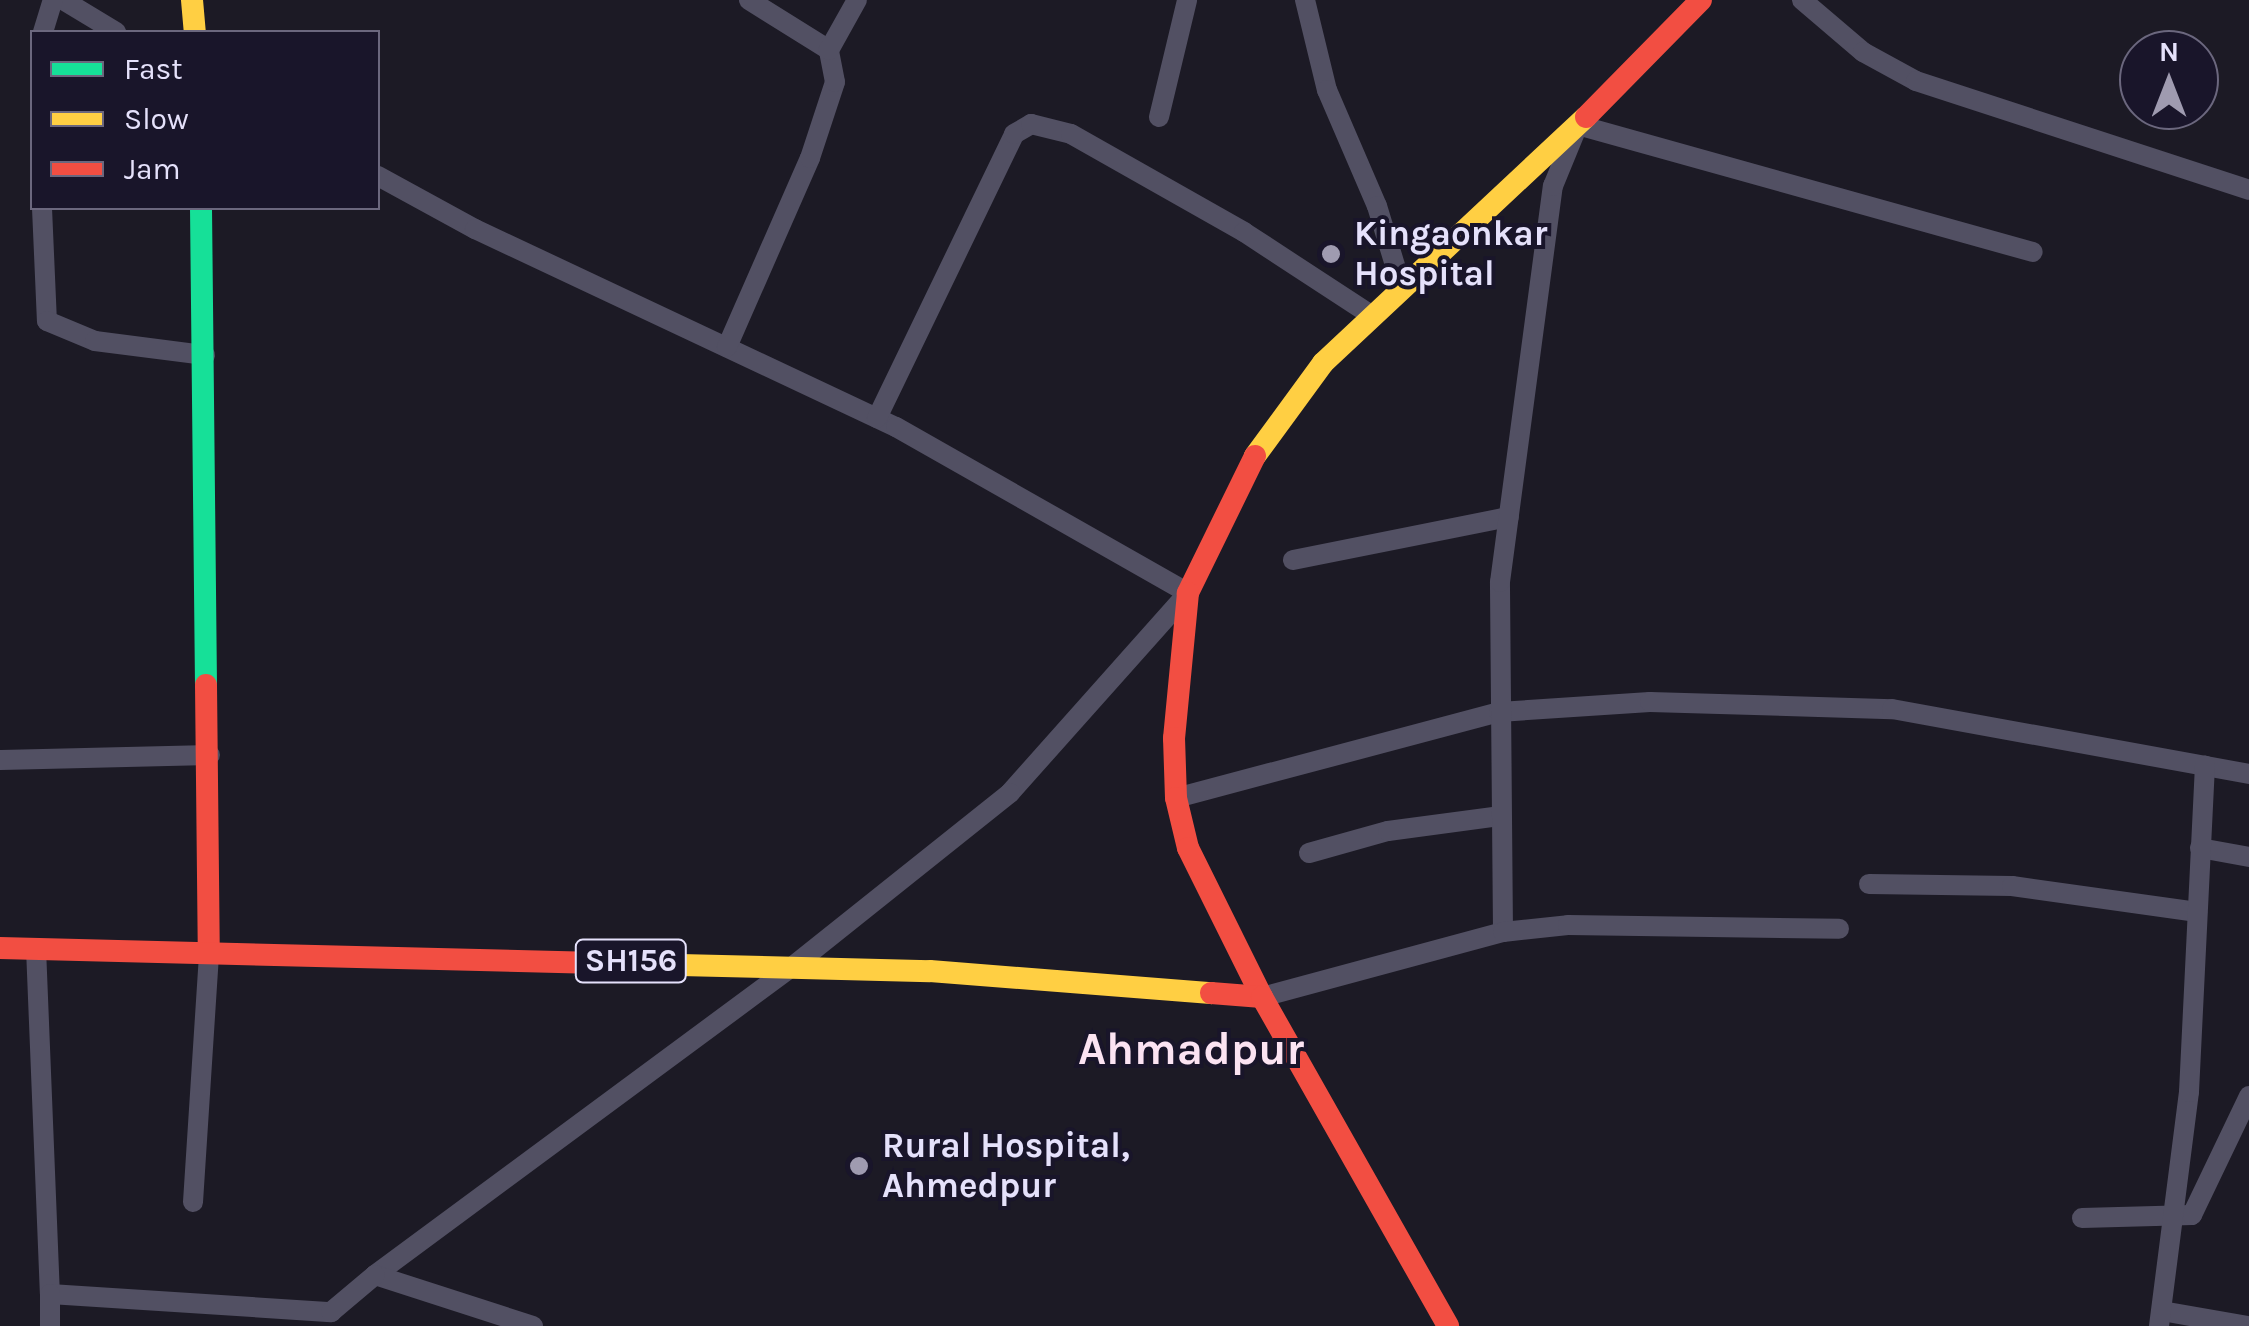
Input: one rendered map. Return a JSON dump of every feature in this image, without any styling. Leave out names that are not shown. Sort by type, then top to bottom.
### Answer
[{"type":"main road","points":[[192,0],[194,30]]},
{"type":"main road","points":[[1448,1326],[1262,997],[1188,848],[1176,798],[1174,738],[1188,593],[1245,470],[1323,362],[1578,125],[1700,0]]},
{"type":"main road","points":[[201,210],[210,755],[208,952]]},
{"type":"main road","name":"SH156","points":[[0,948],[793,966],[1262,997]]},
{"type":"street","points":[[44,30],[53,0]]},
{"type":"street","points":[[63,0],[93,9],[114,30]]},
{"type":"street","points":[[749,0],[829,50]]},
{"type":"street","points":[[726,347],[810,158],[836,82],[829,50],[857,0]]},
{"type":"street","points":[[1159,117],[1187,0]]},
{"type":"street","points":[[1305,0],[1328,90],[1377,206],[1402,286]]},
{"type":"street","points":[[1802,0],[1863,52],[1916,81],[2249,190]]},
{"type":"street","points":[[1504,932],[1498,712],[1500,582],[1553,186],[1578,125],[2033,252]]},
{"type":"street","points":[[877,418],[1020,126],[1071,134],[1244,232],[1371,315]]},
{"type":"street","points":[[50,1294],[328,1319],[375,1275],[793,966],[1010,793],[1188,593],[877,418],[380,177]]},
{"type":"street","points":[[42,210],[47,322],[96,341],[205,356]]},
{"type":"street","points":[[1292,560],[1509,516]]},
{"type":"street","points":[[1176,798],[1498,712],[1650,702],[1837,703],[2249,774]]},
{"type":"street","points":[[1,760],[210,755]]},
{"type":"street","points":[[2205,765],[2176,1216],[2160,1318],[2247,1326]]},
{"type":"street","points":[[1308,852],[1388,831],[1501,816]]},
{"type":"street","points":[[2200,848],[2249,857]]},
{"type":"street","points":[[1869,884],[2012,886],[2197,912]]},
{"type":"street","points":[[1262,997],[1504,932],[1568,925],[1839,929]]},
{"type":"street","points":[[36,948],[50,1326]]},
{"type":"street","points":[[193,1202],[208,952]]},
{"type":"street","points":[[2082,1218],[2192,1215],[2201,1204],[2249,1096]]},
{"type":"street","points":[[375,1275],[533,1326]]},
{"type":"traffic: fast","points":[[201,210],[206,685]]},
{"type":"traffic: slow","points":[[192,0],[195,30]]},
{"type":"traffic: slow","points":[[1255,456],[1323,363],[1586,117]]},
{"type":"traffic: slow","points":[[638,964],[930,971],[1211,993]]},
{"type":"traffic: jam","points":[[1586,117],[1701,0]]},
{"type":"traffic: jam","points":[[1255,456],[1188,593],[1174,738],[1176,798],[1188,848],[1262,997]]},
{"type":"traffic: jam","points":[[206,685],[209,952]]},
{"type":"traffic: jam","points":[[0,948],[638,964]]},
{"type":"traffic: jam","points":[[1211,993],[1262,997],[1448,1326]]},
{"type":"place","name":"Kingaonkar Hospital","points":[[1331,254]]},
{"type":"place","name":"Rural Hospital, Ahmedpur","points":[[859,1166]]},
{"type":"district","name":"Ahmadpur","points":[[1191,1050]]}]
